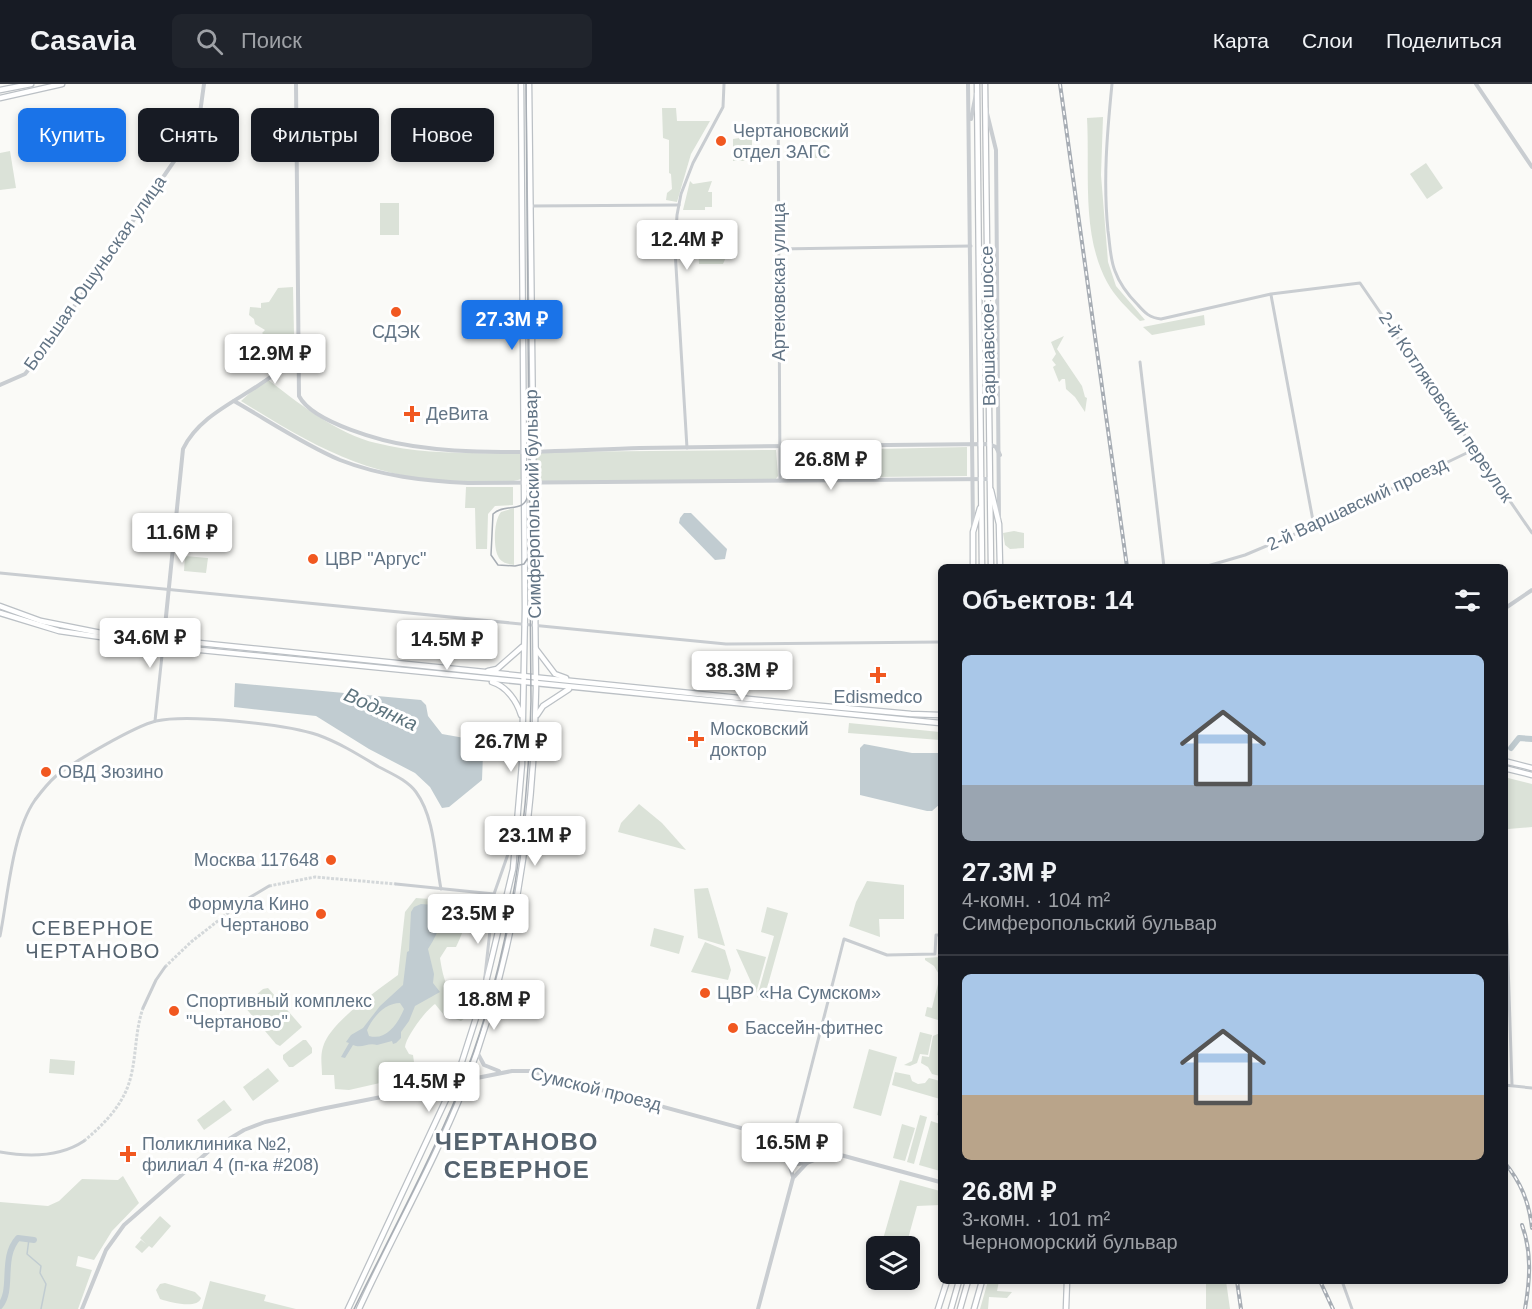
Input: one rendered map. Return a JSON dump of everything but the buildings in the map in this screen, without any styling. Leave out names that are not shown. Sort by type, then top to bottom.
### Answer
[{"type":"main road","points":[[0,90],[31,84]]},
{"type":"main road","points":[[0,98],[62,84]]},
{"type":"main road","name":"Симферопольский бульвар","points":[[348,1309],[455,1082],[482,1001],[510,884],[518,826],[524,683],[520,84]]},
{"type":"main road","name":"Симферопольский бульвар","points":[[359,1309],[466,1080],[477,1050],[513,923],[523,871],[533,772],[535,720],[529,84]]},
{"type":"main road","name":"Варшавское шоссе","points":[[985,84],[991,564]]},
{"type":"main road","name":"Варшавское шоссе","points":[[977,86],[982,564]]},
{"type":"main road","points":[[521,251],[531,251]]},
{"type":"main road","points":[[990,482],[999,524],[1000,564]]},
{"type":"main road","points":[[973,564],[973,532],[981,501]]},
{"type":"main road","points":[[0,606],[87,634]]},
{"type":"main road","points":[[0,613],[59,632],[434,674],[524,683],[534,680],[577,681],[728,697],[938,715]]},
{"type":"main road","points":[[163,643],[476,671],[524,676],[563,687],[938,723]]},
{"type":"main road","points":[[476,671],[497,669],[515,656],[524,645]]},
{"type":"main road","points":[[535,648],[555,674],[577,681]]},
{"type":"main road","points":[[481,679],[501,686],[516,702],[522,720]]},
{"type":"main road","points":[[535,720],[543,706],[561,692],[576,688]]},
{"type":"main road","points":[[1508,762],[1532,768]]},
{"type":"main road","points":[[1508,769],[1532,775]]},
{"type":"main road","points":[[938,1309],[946,1284]]},
{"type":"main road","points":[[951,1309],[957,1284]]},
{"type":"main road","points":[[960,1309],[967,1284]]},
{"type":"main road","points":[[974,1309],[981,1284]]},
{"type":"main road","points":[[1066,1309],[1067,1284]]},
{"type":"street","name":"Большая Юшуньская улица","points":[[0,385],[25,374],[42,353],[184,147],[201,113],[204,84]]},
{"type":"street","points":[[297,84],[299,396],[303,403],[340,424],[368,437],[439,449],[532,450],[990,444],[996,447],[1000,455]]},
{"type":"street","points":[[687,448],[675,250],[679,205],[693,163],[723,107],[724,84]]},
{"type":"street","name":"Артековская улица","points":[[778,84],[780,481]]},
{"type":"street","points":[[968,84],[974,444],[973,532]]},
{"type":"street","points":[[1112,84],[1104,178],[1111,255],[1120,283],[1131,299],[1153,319],[1271,294],[1314,526]]},
{"type":"street","points":[[1476,84],[1532,165]]},
{"type":"street","points":[[969,128],[977,86]]},
{"type":"street","points":[[985,106],[993,130],[996,150],[999,524]]},
{"type":"street","points":[[530,206],[679,205]]},
{"type":"street","points":[[778,249],[971,246]]},
{"type":"street","name":"2-й Котляковский переулок","points":[[1271,294],[1360,283],[1532,532]]},
{"type":"street","points":[[155,721],[183,449],[188,440],[205,422],[290,361],[300,341]]},
{"type":"street","points":[[290,361],[296,362],[299,368]]},
{"type":"street","points":[[1140,362],[1164,564]]},
{"type":"street","points":[[234,401],[341,460],[382,473],[429,481],[524,483],[981,479],[990,482]]},
{"type":"street","name":"2-й Варшавский проезд","points":[[1214,564],[1245,555],[1314,526],[1474,449]]},
{"type":"street","points":[[0,573],[726,644],[938,642]]},
{"type":"street","points":[[1508,606],[1532,590]]},
{"type":"street","points":[[433,667],[436,670],[434,674]]},
{"type":"street","points":[[563,687],[560,684],[564,680]]},
{"type":"street","points":[[727,703],[731,701],[728,697]]},
{"type":"street","points":[[813,712],[810,708],[814,705]]},
{"type":"street","points":[[0,936],[18,837],[25,816],[36,798],[56,776],[66,769],[155,721],[208,720],[307,732],[337,743],[405,782],[416,793],[424,807],[441,889]]},
{"type":"street","points":[[490,1006],[482,1001],[494,894],[518,826]]},
{"type":"street","points":[[396,884],[494,894]]},
{"type":"street","points":[[242,902],[269,886]]},
{"type":"street","points":[[792,1142],[844,939],[887,955],[935,954],[936,935],[938,935]]},
{"type":"street","points":[[1508,963],[1512,1086]]},
{"type":"street","points":[[143,1008],[156,980],[165,968]]},
{"type":"street","points":[[477,1050],[481,1061],[488,1068],[512,1071]]},
{"type":"street","name":"Сумской проезд","points":[[81,1309],[105,1251],[115,1236],[139,1210],[213,1148],[244,1130],[265,1122],[512,1071],[531,1071],[938,1181]]},
{"type":"street","points":[[1508,1085],[1532,1088]]},
{"type":"street","points":[[772,1136],[786,1158],[794,1178]]},
{"type":"street","points":[[781,1149],[781,1143],[786,1140]]},
{"type":"street","points":[[0,1152],[22,1155],[52,1153],[70,1149],[84,1141]]},
{"type":"street","points":[[815,1159],[819,1154],[816,1149]]},
{"type":"street","points":[[786,1158],[796,1164],[807,1163],[836,1153]]},
{"type":"street","points":[[758,1309],[794,1178],[807,1163]]},
{"type":"street","points":[[1343,1284],[1352,1309]]},
{"type":"shaded area","points":[[662,108],[676,108],[677,121],[710,121],[691,154],[677,202],[666,200],[667,193],[672,189],[669,173],[669,140],[663,138]]},
{"type":"shaded area","points":[[1103,117],[1101,175],[1108,262],[1116,286],[1145,320],[1140,321],[1110,287],[1093,244],[1088,202],[1087,118]]},
{"type":"shaded area","points":[[752,136],[752,158],[746,161],[733,161],[733,139]]},
{"type":"shaded area","points":[[800,145],[827,145],[828,158],[800,158]]},
{"type":"shaded area","points":[[10,151],[16,188],[0,190],[0,153]]},
{"type":"shaded area","points":[[1426,163],[1443,188],[1427,199],[1410,174]]},
{"type":"shaded area","points":[[690,181],[693,184],[712,181],[708,192],[712,192],[712,207],[705,207],[705,210],[683,210]]},
{"type":"shaded area","points":[[380,203],[399,203],[399,235],[380,235]]},
{"type":"shaded area","points":[[698,248],[730,248],[723,264],[699,264]]},
{"type":"shaded area","points":[[293,287],[294,334],[285,354],[262,333],[265,330],[255,324],[254,319],[249,315],[250,307],[261,308],[261,303],[269,302],[278,288]]},
{"type":"shaded area","points":[[1204,315],[1205,325],[1152,335],[1143,327]]},
{"type":"shaded area","points":[[1064,336],[1057,349],[1082,386],[1087,398],[1085,412],[1075,397],[1066,389],[1065,379],[1059,382],[1053,367],[1056,365],[1052,360],[1056,354],[1051,342]]},
{"type":"shaded area","points":[[266,378],[318,416],[362,439],[412,450],[522,453],[521,479],[504,482],[440,480],[379,470],[352,460],[298,435],[241,401]]},
{"type":"shaded area","points":[[967,447],[967,476],[786,478],[785,476],[785,451]]},
{"type":"shaded area","points":[[776,450],[778,476],[775,480],[540,482],[536,477],[536,456],[539,452]]},
{"type":"shaded area","points":[[466,487],[513,487],[513,505],[495,506],[488,514],[487,549],[476,549],[475,508],[465,508]]},
{"type":"shaded area","points":[[514,508],[514,565],[505,563],[499,558],[495,540],[501,512]]},
{"type":"shaded area","points":[[1014,531],[1024,533],[1024,548],[1010,549],[1005,545],[1003,533]]},
{"type":"shaded area","points":[[185,556],[208,558],[206,573],[184,571]]},
{"type":"shaded area","points":[[720,653],[750,654],[747,682],[719,680]]},
{"type":"shaded area","points":[[849,723],[938,732],[938,740],[848,733]]},
{"type":"shaded area","points":[[1508,778],[1532,784],[1532,827],[1508,829]]},
{"type":"shaded area","points":[[639,804],[662,823],[686,850],[618,832],[621,823]]},
{"type":"shaded area","points":[[867,881],[904,885],[904,919],[879,919],[880,937],[849,926],[856,902]]},
{"type":"shaded area","points":[[708,888],[725,946],[698,938],[694,889]]},
{"type":"shaded area","points":[[416,898],[458,901],[475,908],[475,913],[466,925],[456,947],[447,947],[440,958],[448,986],[446,992],[452,987],[451,999],[463,1004],[466,1017],[461,1021],[444,1015],[435,1004],[412,1031],[405,1047],[409,1054],[413,1055],[415,1069],[422,1066],[427,1067],[430,1072],[398,1080],[388,1079],[349,1090],[335,1089],[334,1075],[322,1075],[321,1057],[327,1037],[344,1017],[398,975],[405,912]]},
{"type":"shaded area","points":[[767,907],[788,913],[764,999],[757,997],[774,936],[761,932]]},
{"type":"shaded area","points":[[654,928],[684,936],[679,954],[650,946]]},
{"type":"shaded area","points":[[705,942],[725,950],[731,970],[728,980],[691,972]]},
{"type":"shaded area","points":[[736,949],[766,957],[756,993]]},
{"type":"shaded area","points":[[938,957],[938,973],[934,966],[925,958]]},
{"type":"shaded area","points":[[938,984],[938,1020],[925,1016],[927,1007],[932,1008]]},
{"type":"shaded area","points":[[268,988],[302,1027],[280,1046],[244,1006],[263,989]]},
{"type":"shaded area","points":[[920,1032],[932,1035],[928,1055],[920,1054],[917,1063],[910,1066],[904,1065],[912,1061]]},
{"type":"shaded area","points":[[938,1034],[938,1076],[932,1074],[928,1067],[921,1063],[922,1056],[929,1057],[933,1036]]},
{"type":"shaded area","points":[[306,1040],[312,1048],[312,1053],[293,1067],[289,1067],[283,1055]]},
{"type":"shaded area","points":[[869,1049],[897,1057],[881,1116],[853,1108]]},
{"type":"shaded area","points":[[50,1059],[75,1061],[74,1075],[49,1073]]},
{"type":"shaded area","points":[[268,1068],[279,1081],[253,1101],[243,1087]]},
{"type":"shaded area","points":[[895,1072],[910,1075],[912,1081],[918,1084],[925,1083],[929,1078],[938,1080],[938,1098],[892,1085]]},
{"type":"shaded area","points":[[224,1100],[232,1110],[204,1130],[197,1120]]},
{"type":"shaded area","points":[[920,1115],[927,1117],[914,1164],[907,1162]]},
{"type":"shaded area","points":[[931,1121],[938,1123],[938,1170],[919,1165]]},
{"type":"shaded area","points":[[902,1124],[915,1128],[905,1161],[893,1158]]},
{"type":"shaded area","points":[[785,1144],[815,1154],[799,1163],[791,1161],[782,1147]]},
{"type":"shaded area","points":[[123,1176],[139,1203],[112,1231],[94,1260],[78,1256],[76,1266],[92,1270],[78,1309],[0,1309],[0,1202],[48,1206],[59,1201],[82,1179],[118,1180]]},
{"type":"shaded area","points":[[900,1180],[938,1190],[938,1205],[917,1206],[909,1236],[884,1236]]},
{"type":"shaded area","points":[[160,1216],[171,1226],[152,1248],[149,1246],[142,1253],[135,1247],[141,1240],[146,1244],[140,1238]]},
{"type":"shaded area","points":[[210,1281],[266,1295],[264,1301],[296,1309],[202,1309]]},
{"type":"shaded area","points":[[165,1283],[195,1292],[201,1298],[190,1304],[160,1299],[156,1290],[160,1284]]},
{"type":"shaded area","points":[[987,1284],[998,1284],[997,1291],[1012,1292],[1007,1298],[989,1297],[988,1309],[980,1309]]},
{"type":"shaded area","points":[[1206,1284],[1226,1284],[1230,1309],[1206,1309]]},
{"type":"water","points":[[684,513],[691,513],[727,549],[725,559],[715,560],[679,523]]},
{"type":"water","name":"Водянка","points":[[235,683],[421,700],[426,705],[428,716],[442,734],[470,739],[483,754],[482,780],[449,807],[442,808],[430,787],[415,773],[369,749],[316,716],[234,707]]},
{"type":"water","points":[[864,744],[912,753],[938,753],[938,806],[932,811],[927,811],[860,795],[860,748]]},
{"type":"water","points":[[421,904],[465,909],[463,917],[448,920],[441,926],[428,949],[434,974],[433,983],[440,992],[415,1006],[409,1021],[401,1032],[401,1038],[396,1043],[393,1044],[392,1041],[377,1045],[353,1045],[345,1058],[341,1057],[351,1035],[363,1028],[380,1006],[403,985],[409,951],[411,912],[414,907]],"holes":[[[400,1003],[404,1009],[391,1030],[381,1036],[369,1036],[367,1030],[376,1016],[385,1008]]]},
{"type":"waterway","points":[[1511,748],[1519,738],[1532,739]]},
{"type":"waterway","points":[[0,1306],[6,1291],[8,1264],[13,1246],[18,1238],[34,1240]]},
{"type":"waterway","points":[[29,1239],[27,1254],[41,1266],[40,1273],[46,1284],[41,1309]]},
{"type":"tunnel","points":[[269,886],[315,877],[396,884]]},
{"type":"tunnel","points":[[165,967],[191,942],[242,902]]},
{"type":"tunnel","points":[[84,1141],[110,1116],[125,1094],[131,1077],[143,1008]]},
{"type":"tram line","points":[[354,1309],[435,1144],[460,1088],[477,1041],[503,946],[520,849],[526,800],[531,701],[526,84]]},
{"type":"tram line","points":[[528,493],[523,504],[493,514],[491,555],[498,565],[515,566],[524,564],[531,553]]},
{"type":"railway","points":[[1060,84],[1127,564]]},
{"type":"railway","points":[[1508,1167],[1523,1193],[1532,1228]]},
{"type":"railway","points":[[1522,1225],[1529,1266],[1525,1309]]},
{"type":"railway","points":[[1237,1284],[1241,1309]]},
{"type":"railway","points":[[1321,1284],[1333,1309]]},
{"type":"place","name":"Чертановский отдел ЗАГС","points":[[721,141]]},
{"type":"place","name":"СДЭК","points":[[396,312]]},
{"type":"place","name":"ДеВита","points":[[412,414]]},
{"type":"place","name":"ЦВР \"Аргус\"","points":[[313,559]]},
{"type":"place","name":"Edismedco","points":[[878,675]]},
{"type":"place","name":"Московский доктор","points":[[696,739]]},
{"type":"place","name":"ОВД Зюзино","points":[[46,772]]},
{"type":"place","name":"Москва 117648","points":[[331,860]]},
{"type":"place","name":"Формула Кино Чертаново","points":[[321,914]]},
{"type":"place","name":"ЦВР «На Сумском»","points":[[705,993]]},
{"type":"place","name":"Спортивный комплекс \"Чертаново\"","points":[[174,1011]]},
{"type":"place","name":"Бассейн-фитнес","points":[[733,1028]]},
{"type":"place","name":"Поликлиника №2, филиал 4 (п-ка #208)","points":[[128,1154]]},
{"type":"district","name":"СЕВЕРНОЕ ЧЕРТАНОВО","points":[[93,940]]},
{"type":"district","name":"ЧЕРТАНОВО СЕВЕРНОЕ","points":[[517,1156]]}]
